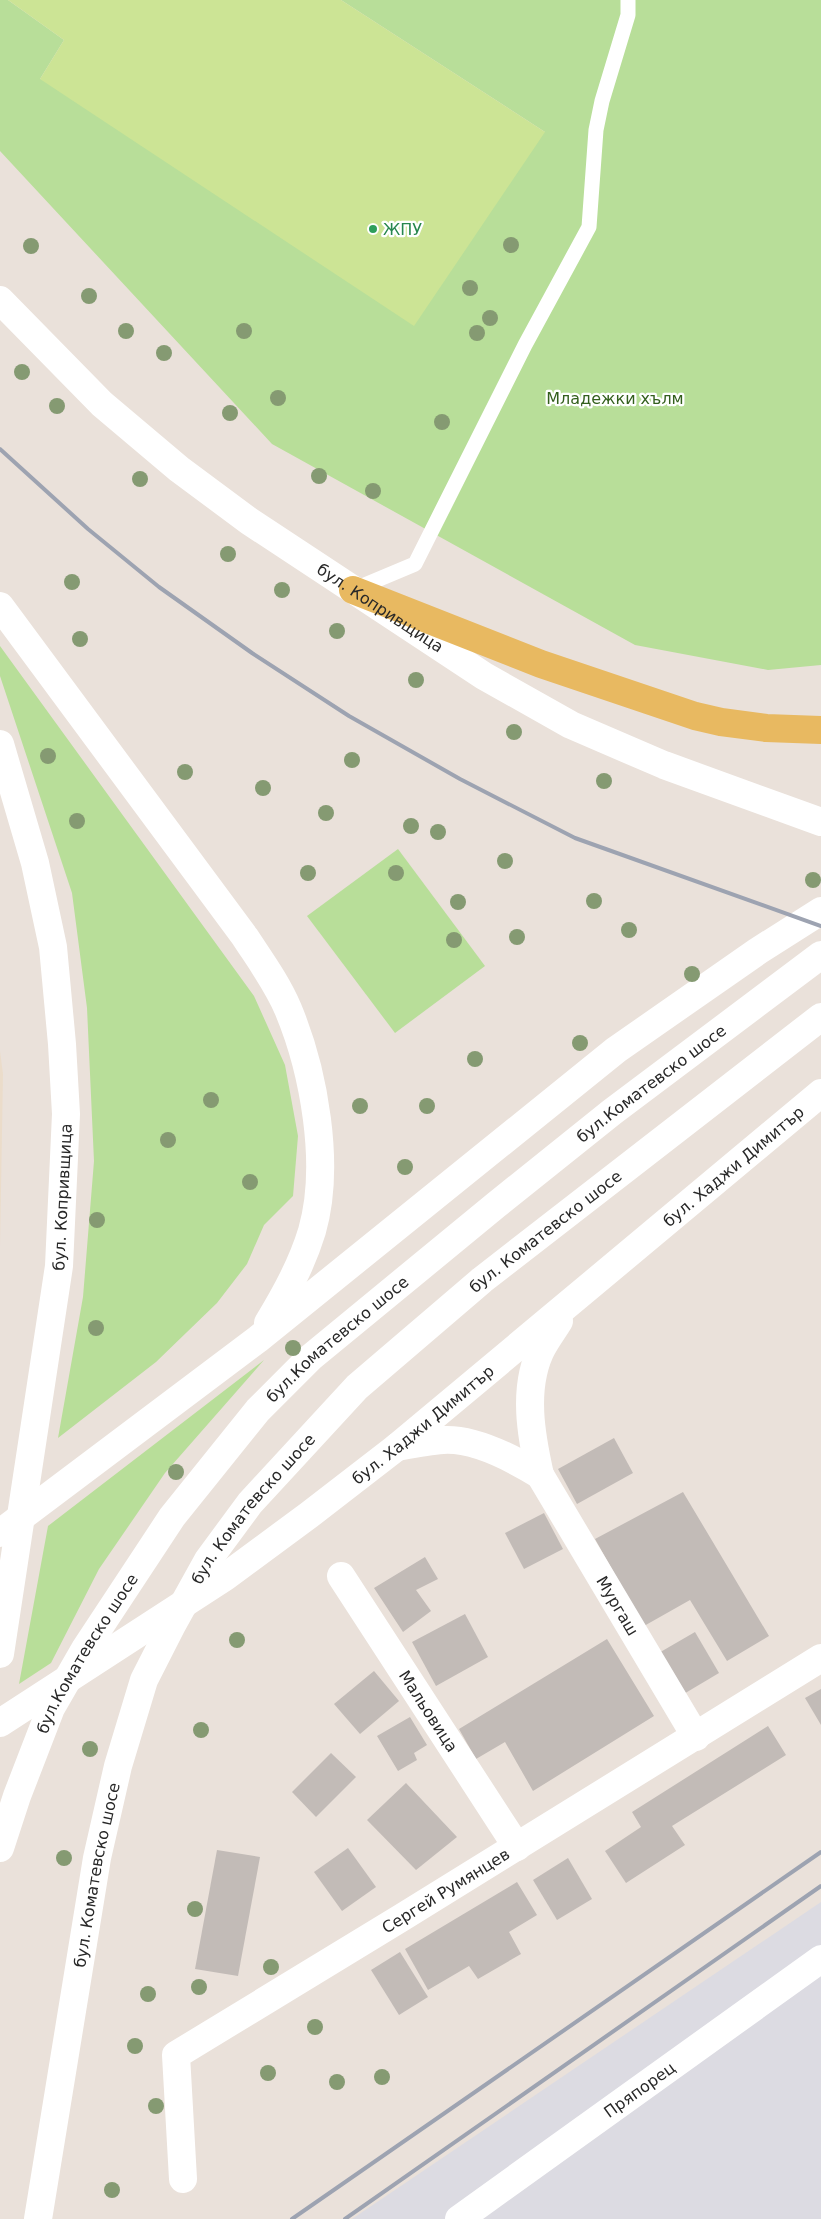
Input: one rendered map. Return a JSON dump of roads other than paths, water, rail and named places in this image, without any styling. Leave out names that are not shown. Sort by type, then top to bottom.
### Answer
[{"type":"main road","name":"бул. Копривщица","points":[[0,300],[102,404],[179,469],[249,521],[484,676],[571,724],[664,765],[821,822]]},
{"type":"main road","points":[[353,590],[541,664],[695,716],[721,722],[766,728],[821,730]]},
{"type":"main road","points":[[0,606],[245,937],[269,973],[287,1008],[299,1040],[311,1083],[317,1123],[320,1182],[317,1209],[301,1262],[258,1339]]},
{"type":"main road","name":"бул. Копривщица","points":[[0,744],[35,863],[53,947],[66,1114],[59,1266],[0,1654]]},
{"type":"main road","points":[[0,1533],[258,1339],[616,1050],[750,956],[821,911]]},
{"type":"main road","name":"бул.Коматевско шосе","points":[[0,1848],[17,1796],[51,1708],[84,1649],[172,1517],[258,1410],[310,1358],[503,1199],[612,1112],[821,955]]},
{"type":"main road","name":"бул. Коматевско шосе","points":[[38,2219],[95,1867],[118,1766],[144,1680],[208,1560],[250,1503],[357,1387],[482,1280],[821,1017]]},
{"type":"main road","name":"бул. Хаджи Димитър","points":[[0,1723],[225,1576],[372,1467],[821,1094]]},
{"type":"main road","points":[[540,1475],[533,1441],[532,1375],[540,1351],[570,1303]]},
{"type":"main road","points":[[397,1447],[445,1440],[466,1443],[515,1460],[540,1475]]},
{"type":"main road","name":"Мургаш","points":[[540,1475],[696,1737]]},
{"type":"main road","name":"Мальовица","points":[[341,1576],[517,1847]]},
{"type":"main road","name":"Сергей Румянцев","points":[[183,2180],[176,2055],[696,1737],[821,1658]]},
{"type":"main road","name":"Пряпорец","points":[[459,2219],[821,1960]]},
{"type":"lane","points":[[353,590],[415,564],[525,344],[589,227],[596,130],[602,101],[628,14],[628,0]]},
{"type":"railway","points":[[0,449],[88,529],[159,587],[252,653],[349,716],[460,779],[575,838],[821,926]]},
{"type":"railway","points":[[292,2219],[821,1852]]},
{"type":"railway","points":[[345,2219],[821,1886]]},
{"type":"place","name":"ЖПУ","points":[[373,229]]},
{"type":"park label","name":"Младежки хълм","points":[[615,398]]}]
